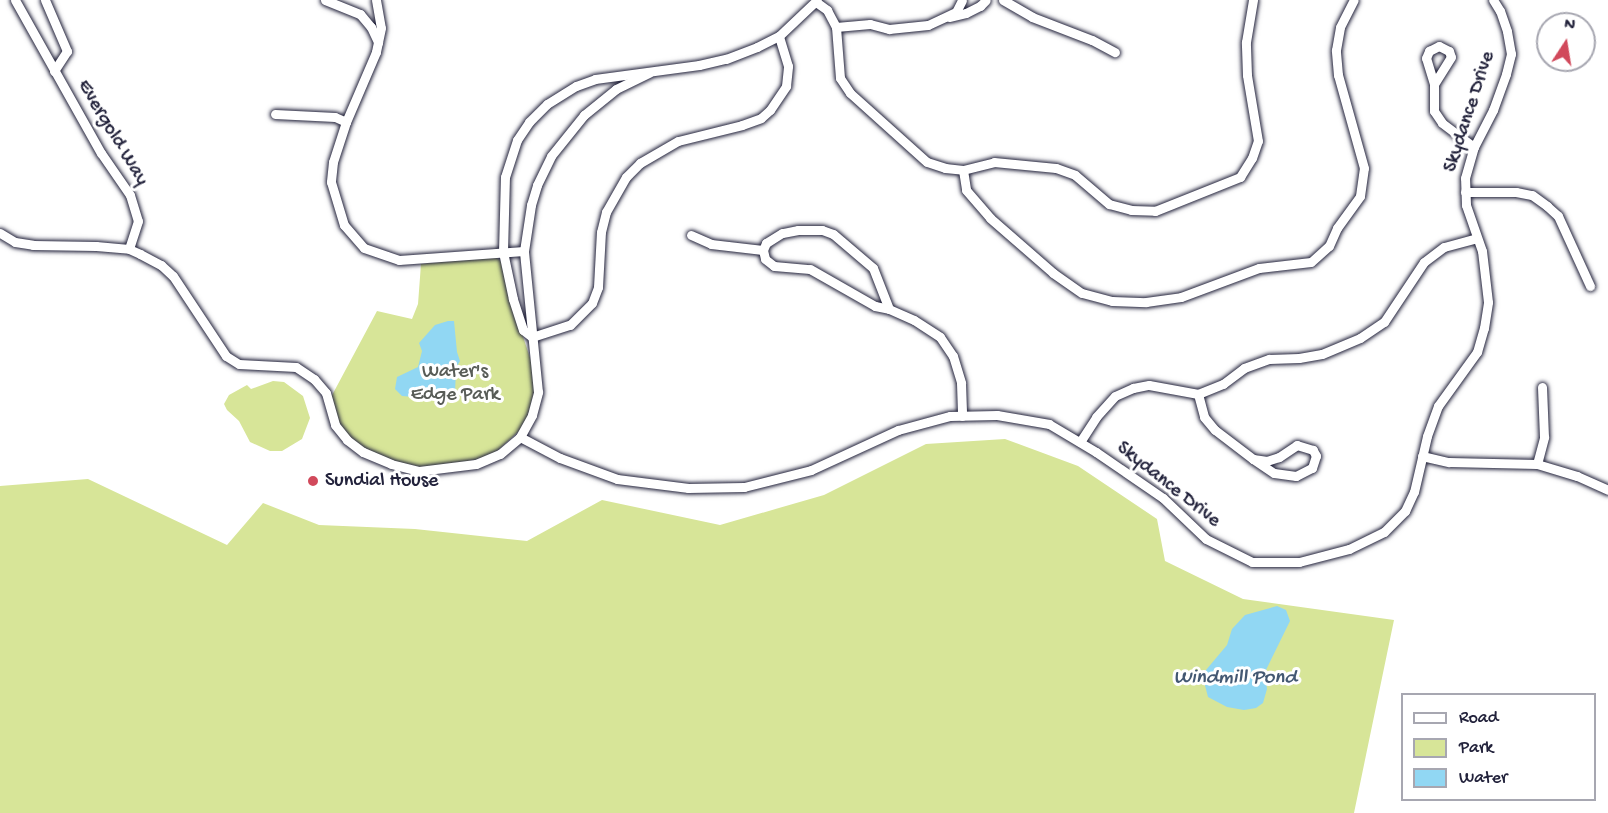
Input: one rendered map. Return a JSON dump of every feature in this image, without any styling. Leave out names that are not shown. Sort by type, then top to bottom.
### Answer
[{"type":"street","name":"Evergold Way","points":[[15,0],[54,71],[135,207],[138,221],[129,249]]},
{"type":"street","name":"Evergold Way","points":[[45,0],[68,51],[54,71]]},
{"type":"street","points":[[325,0],[360,14],[371,27],[378,42]]},
{"type":"street","points":[[376,0],[381,28],[376,52],[336,148],[331,182],[344,225],[364,248],[399,260],[524,251]]},
{"type":"street","points":[[836,27],[870,24],[889,29],[928,25],[956,12],[962,0]]},
{"type":"street","points":[[938,20],[966,14],[986,0]]},
{"type":"street","points":[[1003,0],[1032,17],[1092,40],[1115,52]]},
{"type":"street","points":[[532,338],[523,330],[503,252],[506,177],[514,148],[529,122],[547,104],[576,86],[595,80],[726,59],[779,36],[816,1],[827,10],[836,27],[838,72],[850,93],[927,162],[945,168],[963,170],[994,162],[1056,168],[1075,175],[1110,204],[1131,210],[1153,211],[1240,177],[1252,158],[1257,141],[1247,75],[1245,42],[1253,0]]},
{"type":"street","points":[[963,170],[966,190],[990,218],[1053,273],[1082,293],[1112,301],[1146,302],[1181,297],[1259,268],[1311,262],[1329,246],[1337,228],[1360,196],[1364,168],[1338,75],[1336,50],[1340,27],[1354,0]]},
{"type":"street","name":"Skydance Drive","points":[[520,437],[560,458],[617,480],[688,488],[744,487],[811,470],[898,430],[950,416],[997,415],[1049,424],[1163,498],[1206,539],[1252,562],[1299,562],[1349,549],[1384,532],[1405,511],[1414,492],[1422,456],[1438,406],[1477,352],[1484,328],[1488,302],[1482,251],[1466,205],[1465,178],[1474,147],[1493,110],[1511,54],[1507,31],[1500,11],[1493,0]]},
{"type":"street","points":[[532,338],[570,325],[592,303],[598,287],[601,232],[606,212],[626,177],[640,163],[678,141],[742,125],[761,118],[770,110],[786,86],[788,66],[779,36]]},
{"type":"street","points":[[0,233],[15,242],[33,246],[129,249],[161,265],[173,276],[225,356],[239,364],[296,367],[314,380],[326,393],[335,425],[347,440],[363,452],[391,464],[419,471],[476,464],[500,454],[520,437],[532,415],[538,392],[538,372],[532,338],[524,251],[531,205],[537,185],[563,138],[597,103],[616,89],[649,73]]},
{"type":"street","points":[[1434,84],[1434,111],[1442,123],[1474,147]]},
{"type":"street","points":[[275,114],[335,117],[346,122]]},
{"type":"street","points":[[1465,192],[1516,192],[1532,195],[1547,206],[1558,216],[1590,286]]},
{"type":"street","points":[[890,309],[873,268],[833,234],[822,230],[798,230],[782,233],[766,243],[765,259],[774,266],[810,269],[875,306],[890,309],[914,320],[940,337],[953,356],[961,383],[962,416]]},
{"type":"street","points":[[692,235],[711,244],[764,250]]},
{"type":"street","points":[[1080,442],[1096,417],[1115,396],[1133,388],[1149,385],[1198,394],[1223,384],[1244,368],[1269,359],[1299,358],[1322,354],[1360,338],[1384,322],[1424,262],[1444,247],[1477,237]]},
{"type":"street","points":[[1537,464],[1544,436],[1542,387]]},
{"type":"street","points":[[1198,394],[1204,417],[1215,430],[1254,459],[1274,473],[1296,476],[1312,468],[1316,456],[1313,450],[1297,445],[1279,457],[1267,460],[1254,459]]},
{"type":"street","points":[[1422,456],[1449,462],[1537,464],[1577,476],[1608,489]]},
{"type":"green space","name":"Water's Edge Park","points":[[494,256],[502,262],[509,294],[534,370],[535,388],[528,415],[520,430],[497,451],[482,458],[450,466],[420,467],[385,459],[357,444],[341,428],[330,399],[377,311],[412,319],[418,304],[421,264]]},
{"type":"green space","points":[[273,381],[284,382],[303,396],[310,418],[302,439],[282,451],[270,451],[250,442],[239,421],[224,404],[229,395],[247,385],[251,389]]},
{"type":"green space","points":[[1005,439],[1078,466],[1157,519],[1165,561],[1243,599],[1394,620],[1354,813],[0,813],[0,486],[88,479],[227,545],[263,503],[319,525],[415,529],[527,541],[602,500],[720,525],[824,495],[926,444]]},
{"type":"water","points":[[454,321],[460,361],[456,368],[455,394],[449,400],[402,396],[395,389],[397,377],[418,367],[422,351],[419,343],[435,325]]},
{"type":"water","name":"Windmill Pond","points":[[1277,606],[1286,610],[1290,621],[1265,672],[1267,689],[1263,703],[1256,708],[1244,710],[1227,707],[1208,697],[1203,678],[1206,670],[1227,645],[1232,629],[1245,615]]},
{"type":"place","name":"Sundial House","points":[[313,481]]}]
